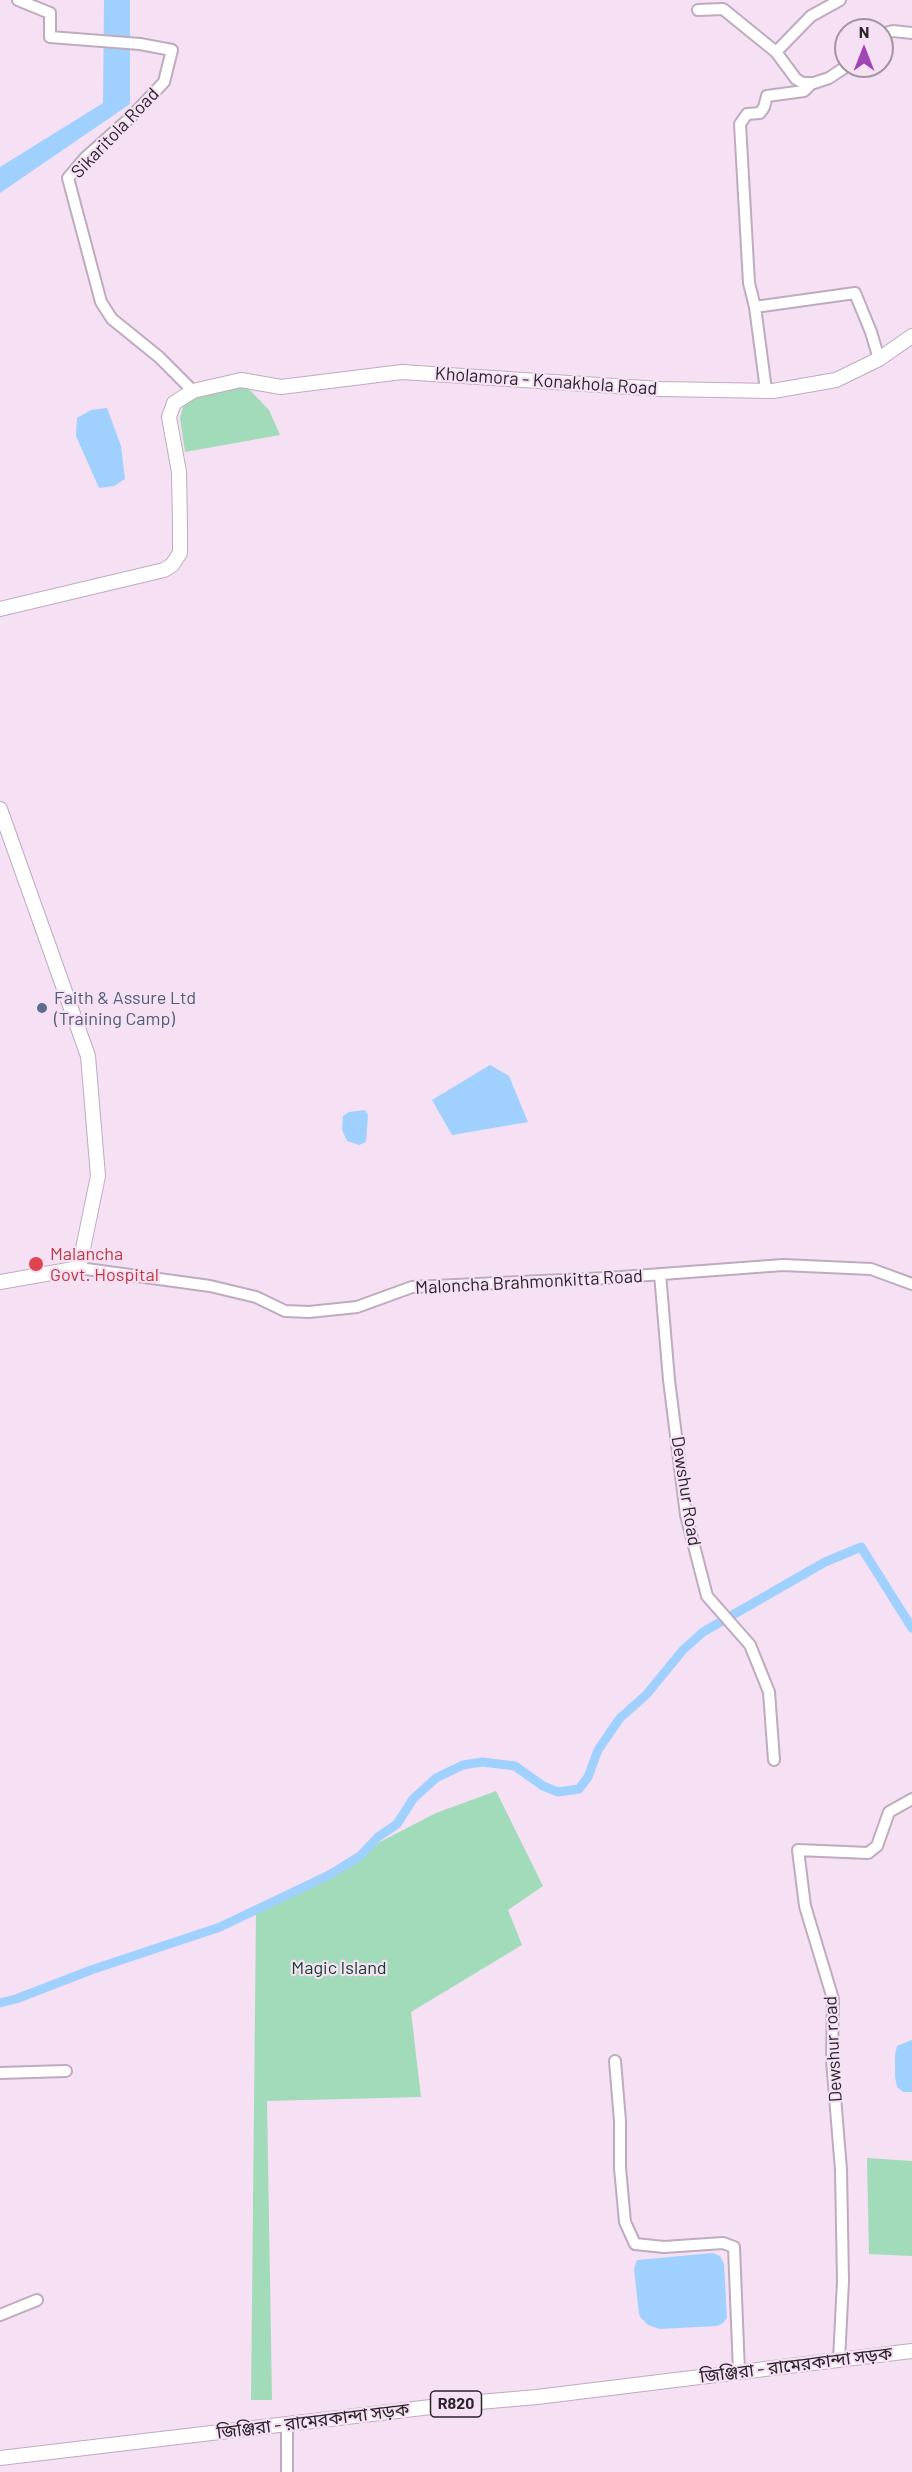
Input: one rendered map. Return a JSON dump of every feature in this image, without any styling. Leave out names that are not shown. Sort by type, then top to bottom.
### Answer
[{"type":"main road","name":"Kholamora - Konakhola Road","points":[[0,609],[164,570],[172,565],[180,554],[179,472],[169,417],[174,403],[193,391],[240,380],[281,387],[402,372],[660,389],[766,390],[836,380],[879,359],[912,336]]},
{"type":"main road","points":[[0,809],[88,1056],[98,1176],[79,1268],[0,1282]]},
{"type":"main road","name":"জিঞ্জিরা - রামেরকান্দা সড়ক","points":[[0,2458],[912,2351]]},
{"type":"street","name":"Sikaritola Road","points":[[18,0],[50,13],[50,37],[140,44],[172,50],[164,81],[131,117],[85,158],[68,178],[100,302],[112,320],[159,357],[193,391]]},
{"type":"street","points":[[776,52],[811,16],[840,0]]},
{"type":"street","points":[[698,10],[723,9],[776,52],[796,79],[803,83],[812,83],[834,75]]},
{"type":"street","points":[[894,31],[912,33]]},
{"type":"street","points":[[766,390],[755,307],[749,283],[741,124],[747,114],[760,113],[767,96],[804,91],[812,83]]},
{"type":"street","points":[[755,307],[855,293],[879,359]]},
{"type":"street","name":"Maloncha Brahmonkitta Road","points":[[79,1268],[210,1286],[256,1298],[285,1311],[309,1312],[357,1307],[412,1287],[783,1265],[871,1269],[912,1284]]},
{"type":"street","name":"Dewshur Road","points":[[660,1274],[669,1380],[686,1515],[707,1596],[750,1646],[769,1692],[774,1760]]},
{"type":"street","name":"Dewshur road","points":[[839,2360],[843,2281],[841,2170],[832,2060],[833,1999],[805,1906],[798,1850],[868,1852],[877,1846],[889,1812],[912,1799]]},
{"type":"street","points":[[615,2061],[624,2222],[636,2244],[664,2247],[723,2243],[734,2247],[739,2372]]},
{"type":"street","points":[[0,2073],[66,2071]]},
{"type":"street","points":[[0,2315],[36,2300]]},
{"type":"street","points":[[286,2424],[287,2472]]},
{"type":"green space","points":[[241,381],[269,410],[280,435],[185,452],[180,418],[184,404],[194,392]]},
{"type":"green space","name":"Magic Island","points":[[496,1791],[543,1886],[508,1910],[522,1945],[411,2012],[421,2097],[267,2101],[272,2400],[251,2400],[256,1912],[342,1870],[380,1842],[436,1813]]},
{"type":"green space","points":[[867,2158],[912,2161],[912,2256],[869,2254]]},
{"type":"water","points":[[104,0],[130,0],[130,104],[0,193],[0,167],[103,103]]},
{"type":"water","points":[[107,408],[121,446],[125,479],[114,486],[99,488],[76,436],[77,418],[91,410]]},
{"type":"water","points":[[490,1065],[509,1076],[528,1122],[452,1135],[432,1100]]},
{"type":"water","points":[[365,1110],[368,1115],[366,1142],[359,1145],[347,1141],[342,1130],[343,1116],[349,1112]]},
{"type":"water","points":[[912,2040],[912,2092],[903,2092],[897,2087],[895,2054],[897,2046]]},
{"type":"water","points":[[713,2253],[720,2256],[724,2264],[727,2318],[723,2323],[717,2326],[660,2329],[648,2325],[641,2318],[634,2269],[637,2260]]},
{"type":"waterway","points":[[0,2003],[220,1927],[329,1875],[360,1856],[378,1837],[397,1824],[413,1799],[436,1778],[463,1765],[482,1762],[515,1766],[543,1786],[558,1792],[579,1789],[588,1777],[598,1750],[620,1718],[646,1695],[683,1650],[703,1632],[825,1562],[861,1547],[912,1628]]},
{"type":"place","name":"Faith & Assure Ltd (Training Camp)","points":[[42,1008]]},
{"type":"place","name":"Malancha Govt. Hospital","points":[[36,1264]]}]
